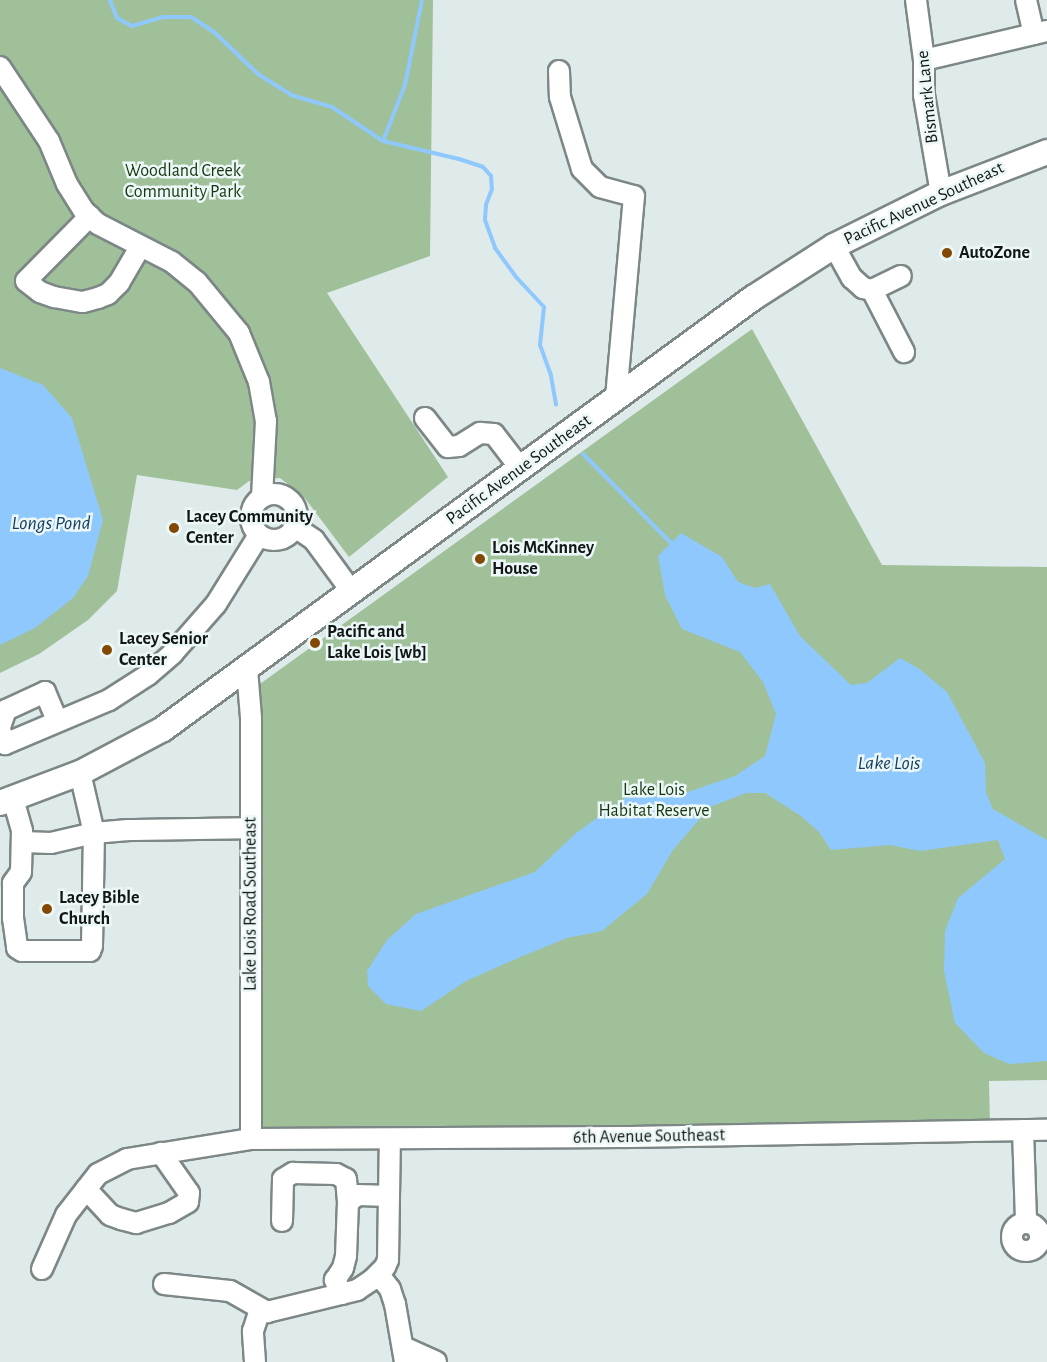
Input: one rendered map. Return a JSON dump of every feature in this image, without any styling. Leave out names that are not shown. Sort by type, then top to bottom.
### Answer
[{"type":"main road","name":"Pacific Avenue Southeast","points":[[7,801],[80,773],[163,729],[753,298],[834,246],[941,193],[1047,152]]},
{"type":"street","name":"Bismark Lane","points":[[916,0],[924,60],[924,95],[941,193]]},
{"type":"street","points":[[924,60],[1040,33],[1026,0]]},
{"type":"street","points":[[0,67],[49,141],[75,200],[98,224],[172,262],[197,282],[220,307],[243,341],[259,382],[266,421],[262,497]]},
{"type":"street","points":[[559,71],[560,97],[582,169],[600,188],[634,196],[616,399]]},
{"type":"street","points":[[90,216],[26,281],[40,292],[54,297],[83,302],[98,298],[108,294],[118,283],[140,247]]},
{"type":"street","points":[[834,246],[852,278],[863,288],[872,290],[901,276]]},
{"type":"street","points":[[872,290],[904,352]]},
{"type":"street","points":[[425,418],[448,447],[459,446],[480,433],[494,434],[521,469]]},
{"type":"street","points":[[274,494],[288,499],[297,511],[295,527],[281,539],[266,539],[254,529],[251,515],[254,504],[262,497],[274,494]]},
{"type":"street","points":[[295,527],[314,540],[352,591]]},
{"type":"street","points":[[57,720],[45,692],[6,710],[0,728],[5,744],[57,720],[109,700],[148,675],[173,653],[216,604],[259,535]]},
{"type":"street","name":"Lake Lois Road Southeast","points":[[247,669],[251,718],[251,1139]]},
{"type":"street","points":[[7,801],[22,831],[21,872],[13,883],[13,918],[17,948],[22,951],[90,951],[92,946],[94,833],[80,773]]},
{"type":"street","points":[[22,842],[51,843],[94,833],[251,828]]},
{"type":"street","points":[[1023,1130],[1026,1222]]},
{"type":"street","name":"6th Avenue Southeast","points":[[42,1269],[66,1215],[98,1174],[127,1159],[251,1139],[1047,1130]]},
{"type":"street","points":[[164,1284],[230,1291],[267,1312],[357,1290],[379,1275],[388,1260],[390,1139]]},
{"type":"street","points":[[86,1189],[110,1215],[122,1219],[136,1223],[169,1213],[188,1202],[189,1193],[161,1153]]},
{"type":"street","points":[[282,1221],[283,1179],[293,1173],[336,1174],[346,1179],[348,1202],[346,1256],[343,1268],[335,1280],[342,1294]]},
{"type":"street","points":[[348,1202],[358,1195],[389,1196]]},
{"type":"street","points":[[379,1275],[390,1289],[404,1354],[436,1362]]},
{"type":"street","points":[[255,1362],[253,1331],[260,1309]]},
{"type":"green space","name":"Woodland Creek Community Park","points":[[0,0],[433,0],[430,256],[327,293],[448,477],[349,557],[304,497],[280,478],[249,481],[237,490],[137,475],[117,591],[88,620],[39,654],[0,673]]},
{"type":"green space","name":"Lake Lois Habitat Reserve","points":[[752,329],[882,565],[1047,567],[1047,1080],[989,1081],[990,1126],[257,1131],[253,689]]},
{"type":"water","name":"Longs Pond","points":[[0,368],[43,385],[72,418],[103,520],[88,576],[73,598],[35,628],[0,645]]},
{"type":"water","name":"Lake Lois","points":[[681,533],[722,557],[738,582],[755,588],[770,584],[800,636],[851,685],[867,683],[900,658],[918,668],[947,692],[985,763],[986,793],[993,809],[1047,840],[1047,1061],[1009,1064],[984,1053],[955,1023],[944,971],[945,931],[958,898],[1005,859],[998,840],[920,851],[890,845],[831,850],[819,832],[801,816],[765,793],[746,793],[710,807],[673,850],[647,894],[602,931],[567,938],[518,958],[466,981],[421,1011],[386,1004],[368,986],[367,971],[387,940],[416,914],[535,872],[576,833],[625,798],[682,794],[735,776],[765,756],[776,714],[763,682],[740,652],[682,629],[665,595],[658,556]]},
{"type":"waterway","points":[[110,0],[117,18],[132,26],[164,17],[191,17],[214,32],[258,74],[291,95],[332,107],[383,141],[483,167],[491,176],[492,189],[486,205],[485,220],[495,248],[517,278],[544,307],[540,345],[551,376],[556,405]]},
{"type":"waterway","points":[[383,141],[405,85],[422,0]]},
{"type":"waterway","points":[[583,454],[673,545]]},
{"type":"place","name":"AutoZone","points":[[947,253]]},
{"type":"place","name":"Lacey Community Center","points":[[174,528]]},
{"type":"place","name":"Lois McKinney House","points":[[480,559]]},
{"type":"place","name":"Pacific and Lake Lois [wb]","points":[[315,643]]},
{"type":"place","name":"Lacey Senior Center","points":[[107,650]]},
{"type":"place","name":"Lacey Bible Church","points":[[47,909]]}]
